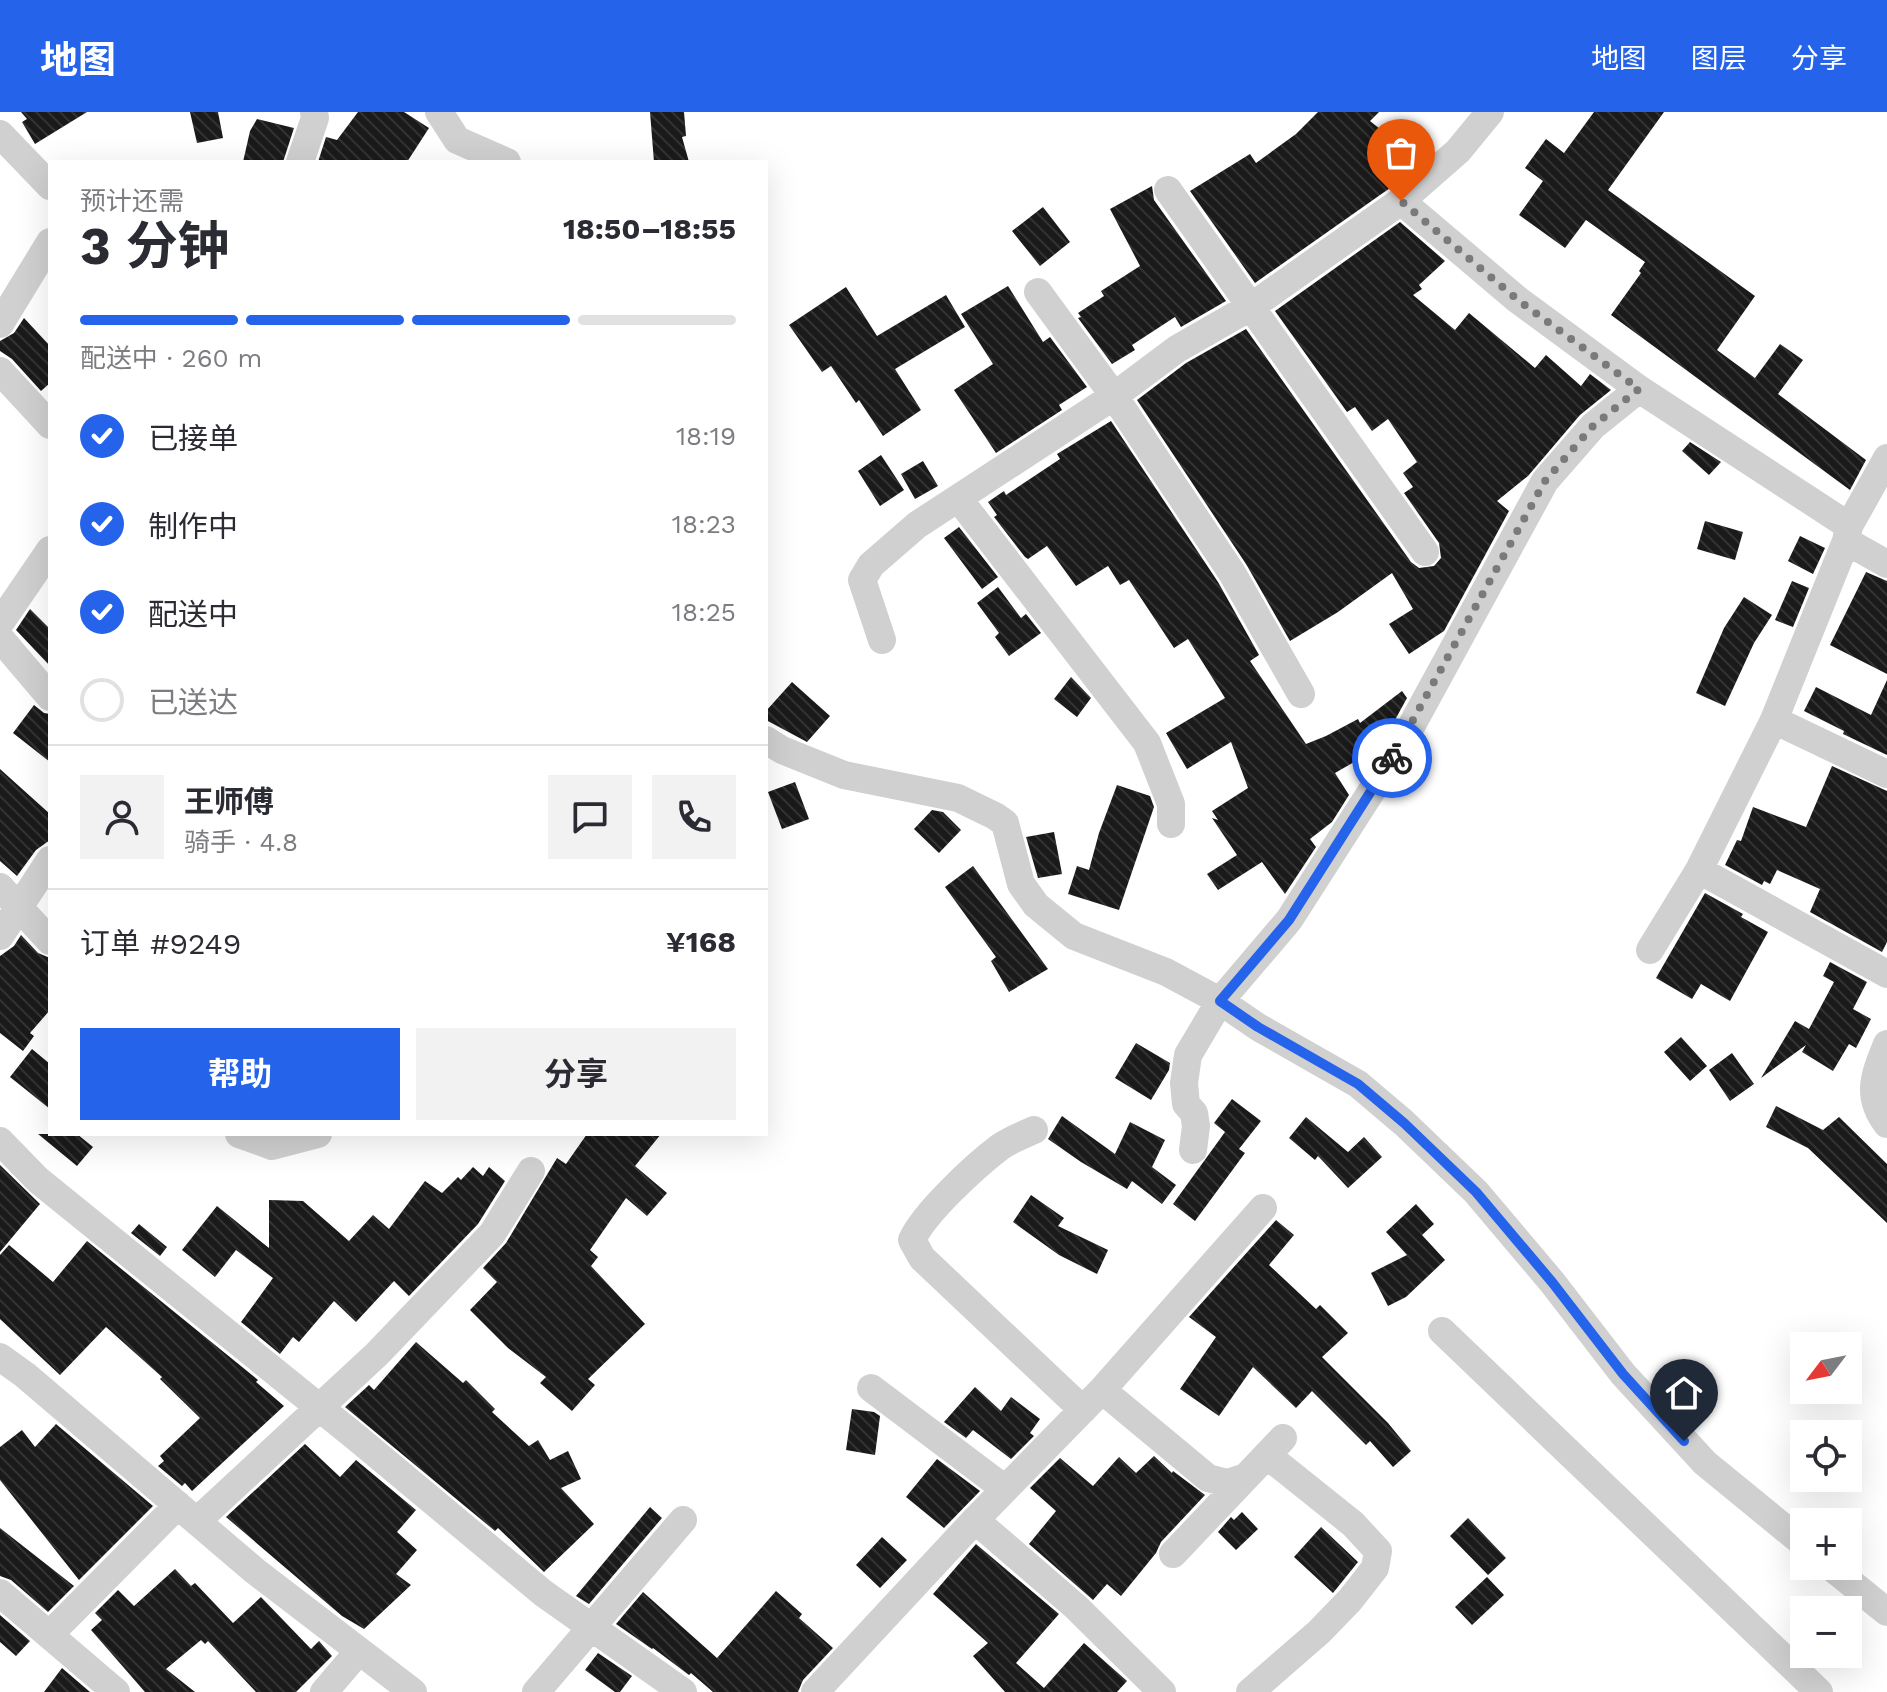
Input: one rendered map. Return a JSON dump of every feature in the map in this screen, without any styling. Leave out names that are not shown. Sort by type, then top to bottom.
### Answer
[{"type":"street","points":[[301,160],[315,118],[314,112]]},
{"type":"street","points":[[439,112],[457,140],[502,160]]},
{"type":"street","points":[[882,640],[862,580],[871,565],[917,525],[1114,396],[1177,349],[1252,306],[1401,201],[1458,151],[1490,112]]},
{"type":"street","points":[[0,134],[48,184]]},
{"type":"street","points":[[1168,190],[1425,552]]},
{"type":"street","points":[[1401,201],[1518,300],[1639,389],[1848,533],[1887,564]]},
{"type":"street","points":[[0,324],[48,245]]},
{"type":"street","points":[[1038,292],[1114,396],[1232,573],[1301,694]]},
{"type":"street","points":[[0,371],[48,423]]},
{"type":"street","points":[[1193,1150],[1196,1126],[1194,1113],[1186,1104],[1184,1083],[1188,1055],[1220,1001],[1289,920],[1401,745],[1545,481],[1593,426],[1639,389]]},
{"type":"street","points":[[1650,950],[1699,870],[1774,720],[1848,533],[1887,458]]},
{"type":"street","points":[[958,498],[1147,743],[1171,804],[1171,824]]},
{"type":"street","points":[[0,623],[48,553]]},
{"type":"street","points":[[0,638],[48,695]]},
{"type":"street","points":[[1774,720],[1887,774]]},
{"type":"street","points":[[768,741],[844,775],[958,798],[995,816],[1005,823],[1021,884],[1036,905],[1074,936],[1166,972],[1358,1084],[1476,1192],[1552,1282],[1623,1374],[1705,1463],[1790,1533]]},
{"type":"street","points":[[0,936],[9,897],[48,862]]},
{"type":"street","points":[[1699,870],[1887,974]]},
{"type":"street","points":[[9,897],[48,939]]},
{"type":"street","points":[[1887,1044],[1874,1086],[1876,1109],[1887,1124]]},
{"type":"street","points":[[1034,1130],[1001,1146],[918,1226],[912,1240],[922,1258],[1093,1400],[1208,1478],[1227,1483],[1246,1477]]},
{"type":"street","points":[[244,1136],[272,1146],[310,1136]]},
{"type":"street","points":[[0,1141],[38,1180],[543,1593],[683,1692]]},
{"type":"street","points":[[49,1635],[187,1513],[319,1408],[377,1354],[492,1234],[531,1171]]},
{"type":"street","points":[[815,1692],[975,1520],[1093,1400],[1263,1208]]},
{"type":"street","points":[[1442,1331],[1819,1692]]},
{"type":"street","points":[[0,1357],[255,1571],[413,1692]]},
{"type":"street","points":[[871,1388],[1005,1489]]},
{"type":"street","points":[[1173,1554],[1276,1447],[1378,1551],[1375,1568],[1350,1600],[1319,1632],[1250,1692]]},
{"type":"street","points":[[536,1692],[683,1520]]},
{"type":"street","points":[[975,1520],[1076,1607],[1149,1688]]},
{"type":"street","points":[[1847,1580],[1887,1612]]},
{"type":"street","points":[[0,1593],[116,1692]]},
{"type":"street","points":[[324,1692],[359,1651]]},
{"type":"building","points":[[21,112],[87,112],[35,144],[22,122],[27,119]]},
{"type":"building","points":[[190,112],[218,112],[223,138],[197,143]]},
{"type":"building","points":[[358,112],[404,112],[429,128],[408,160],[319,160],[326,137],[337,140]]},
{"type":"building","points":[[650,112],[684,112],[686,136],[682,137],[688,160],[654,160]]},
{"type":"building","points":[[1318,112],[1379,112],[1370,121],[1420,161],[1390,188],[1255,283],[1190,191],[1250,154],[1256,163],[1296,134]]},
{"type":"building","points":[[1594,112],[1664,112],[1608,190],[1755,296],[1717,350],[1755,378],[1780,344],[1803,360],[1778,394],[1866,460],[1850,490],[1611,315],[1641,273],[1639,271],[1645,262],[1586,220],[1565,248],[1519,215],[1543,181],[1525,168],[1546,139],[1564,153]]},
{"type":"building","points":[[257,119],[294,128],[284,160],[243,160],[250,131]]},
{"type":"building","points":[[1152,186],[1154,200],[1226,301],[1181,327],[1175,317],[1132,345],[1135,350],[1112,364],[1078,318],[1081,317],[1078,313],[1104,296],[1101,291],[1140,266],[1110,209]]},
{"type":"building","points":[[1043,207],[1070,242],[1040,266],[1012,231]]},
{"type":"building","points":[[1400,222],[1445,261],[1419,285],[1422,289],[1413,295],[1455,330],[1469,313],[1535,368],[1546,355],[1581,386],[1590,374],[1611,390],[1580,415],[1528,476],[1497,501],[1509,511],[1444,631],[1409,654],[1389,624],[1413,609],[1392,573],[1338,612],[1290,641],[1246,564],[1137,400],[1186,363],[1246,329],[1411,562],[1419,568],[1434,566],[1441,558],[1439,543],[1404,493],[1413,487],[1403,473],[1417,462],[1388,419],[1372,431],[1355,407],[1347,412],[1275,311]]},
{"type":"building","points":[[1008,286],[1043,342],[1050,337],[1087,387],[1059,405],[1062,410],[996,453],[954,390],[993,364],[961,314]]},
{"type":"building","points":[[846,287],[877,336],[946,295],[965,327],[895,369],[921,410],[883,436],[831,366],[822,372],[789,325]]},
{"type":"building","points":[[24,318],[48,344],[48,385],[41,391],[12,359],[0,351],[0,341],[14,333]]},
{"type":"building","points":[[1111,421],[1218,582],[1259,655],[1250,661],[1306,744],[1358,719],[1360,723],[1402,691],[1407,698],[1384,740],[1375,750],[1335,773],[1349,795],[1332,822],[1310,839],[1316,847],[1285,894],[1262,862],[1218,890],[1207,874],[1237,855],[1212,818],[1218,820],[1212,811],[1248,788],[1231,742],[1187,769],[1166,733],[1225,698],[1188,639],[1174,648],[1129,580],[1120,585],[1108,566],[1076,586],[1047,546],[1028,559],[1025,557],[994,517],[997,515],[988,502],[1004,491],[1006,495],[1060,459],[1057,454]]},
{"type":"building","points":[[1690,442],[1721,462],[1709,475],[1682,451]]},
{"type":"building","points":[[881,455],[904,490],[880,506],[858,471]]},
{"type":"building","points":[[923,461],[938,486],[915,499],[901,474]]},
{"type":"building","points":[[1705,521],[1743,532],[1735,560],[1697,549]]},
{"type":"building","points":[[959,527],[998,577],[982,589],[944,538]]},
{"type":"building","points":[[1800,536],[1825,548],[1813,574],[1788,561]]},
{"type":"building","points":[[1866,572],[1887,581],[1887,674],[1830,645]]},
{"type":"building","points":[[1792,581],[1809,588],[1793,627],[1775,620]]},
{"type":"building","points":[[998,587],[1021,618],[1026,614],[1041,633],[1009,656],[995,637],[999,633],[977,603]]},
{"type":"building","points":[[1744,597],[1772,615],[1754,643],[1725,706],[1696,693],[1724,628]]},
{"type":"building","points":[[30,609],[48,627],[48,664],[16,630]]},
{"type":"building","points":[[1071,677],[1091,698],[1077,717],[1054,699]]},
{"type":"building","points":[[1887,680],[1887,755],[1804,711],[1816,687],[1871,715]]},
{"type":"building","points":[[792,682],[830,716],[807,742],[768,721],[768,709]]},
{"type":"building","points":[[34,705],[48,714],[48,760],[13,733]]},
{"type":"building","points":[[1832,766],[1887,791],[1887,942],[1882,952],[1810,912],[1820,889],[1777,870],[1770,884],[1764,881],[1762,885],[1725,865],[1737,840],[1741,841],[1753,807],[1806,827]]},
{"type":"building","points":[[0,769],[48,812],[48,841],[36,850],[17,876],[0,861]]},
{"type":"building","points":[[795,782],[809,819],[782,829],[768,792]]},
{"type":"building","points":[[1117,785],[1150,796],[1154,807],[1119,910],[1068,894],[1077,866],[1089,870]]},
{"type":"building","points":[[932,810],[943,812],[961,830],[939,853],[914,829]]},
{"type":"building","points":[[1054,832],[1062,874],[1038,878],[1026,837]]},
{"type":"building","points":[[973,866],[1048,969],[1009,992],[991,961],[996,957],[945,887]]},
{"type":"building","points":[[1705,893],[1768,932],[1730,1001],[1701,984],[1692,999],[1656,978]]},
{"type":"building","points":[[21,935],[38,953],[48,957],[48,1012],[30,1033],[34,1036],[23,1051],[0,1033],[0,956],[14,946]]},
{"type":"building","points":[[1830,962],[1867,982],[1853,1009],[1871,1019],[1856,1048],[1849,1044],[1833,1071],[1802,1052],[1806,1045],[1761,1078],[1795,1021],[1809,1029],[1834,982],[1823,976]]},
{"type":"building","points":[[1681,1037],[1707,1066],[1690,1081],[1664,1052]]},
{"type":"building","points":[[1136,1043],[1170,1063],[1151,1100],[1115,1078]]},
{"type":"building","points":[[32,1049],[48,1062],[48,1107],[10,1077]]},
{"type":"building","points":[[1732,1053],[1754,1084],[1730,1101],[1709,1070]]},
{"type":"building","points":[[1232,1099],[1261,1121],[1239,1149],[1245,1153],[1195,1221],[1173,1204],[1225,1132],[1214,1123]]},
{"type":"building","points":[[1776,1106],[1823,1130],[1839,1117],[1887,1164],[1887,1223],[1808,1148],[1766,1127]]},
{"type":"building","points":[[1062,1116],[1115,1154],[1130,1122],[1165,1140],[1152,1167],[1176,1185],[1162,1204],[1132,1181],[1127,1189],[1081,1162],[1048,1139]]},
{"type":"building","points":[[1306,1117],[1348,1152],[1364,1137],[1382,1157],[1348,1188],[1318,1156],[1315,1160],[1289,1138]]},
{"type":"building","points":[[38,1134],[79,1136],[93,1147],[77,1166]]},
{"type":"building","points":[[586,1136],[659,1136],[635,1166],[667,1193],[647,1216],[626,1198],[590,1250],[598,1257],[591,1266],[645,1324],[588,1379],[595,1385],[572,1411],[540,1383],[546,1377],[508,1348],[470,1310],[497,1282],[483,1268],[506,1243],[557,1158],[566,1164]]},
{"type":"building","points":[[0,1165],[40,1204],[0,1252]]},
{"type":"building","points":[[473,1167],[483,1176],[489,1167],[505,1181],[478,1224],[409,1296],[394,1281],[356,1322],[334,1301],[299,1342],[293,1337],[280,1354],[241,1322],[273,1278],[236,1250],[215,1277],[182,1250],[217,1206],[269,1248],[269,1200],[303,1201],[349,1241],[373,1215],[389,1229],[425,1181],[442,1193]]},
{"type":"building","points":[[1031,1195],[1064,1218],[1058,1226],[1108,1250],[1097,1274],[1059,1255],[1013,1222]]},
{"type":"building","points":[[1416,1204],[1434,1224],[1422,1235],[1445,1260],[1406,1297],[1388,1306],[1371,1273],[1407,1255],[1386,1232]]},
{"type":"building","points":[[1276,1220],[1294,1235],[1269,1265],[1316,1309],[1320,1305],[1348,1333],[1322,1357],[1388,1423],[1411,1451],[1393,1467],[1370,1441],[1366,1445],[1312,1391],[1296,1408],[1253,1367],[1219,1416],[1180,1389],[1216,1337],[1189,1317]]},
{"type":"building","points":[[139,1224],[167,1247],[160,1256],[131,1233]]},
{"type":"building","points":[[87,1241],[258,1380],[256,1382],[284,1406],[192,1491],[158,1466],[164,1461],[160,1456],[200,1418],[160,1379],[162,1377],[106,1327],[60,1375],[0,1319],[0,1255],[9,1245],[53,1282]]},
{"type":"building","points":[[416,1342],[463,1383],[466,1380],[495,1409],[492,1412],[529,1446],[538,1440],[550,1460],[568,1451],[581,1479],[561,1488],[594,1524],[544,1572],[498,1528],[495,1531],[345,1407],[369,1385],[374,1390]]},
{"type":"building","points":[[975,1387],[1001,1411],[1011,1397],[1040,1419],[1030,1433],[1034,1436],[1011,1459],[973,1430],[966,1438],[944,1422]]},
{"type":"building","points":[[852,1409],[874,1412],[880,1416],[875,1455],[846,1450]]},
{"type":"building","points":[[56,1424],[153,1506],[79,1580],[0,1480],[0,1447],[22,1430],[35,1447]]},
{"type":"building","points":[[305,1444],[340,1477],[356,1460],[416,1510],[397,1532],[417,1550],[396,1574],[411,1585],[364,1629],[342,1616],[226,1517]]},
{"type":"building","points":[[1154,1456],[1172,1473],[1205,1495],[1161,1542],[1156,1553],[1121,1596],[1107,1584],[1093,1600],[1029,1544],[1056,1511],[1030,1488],[1060,1458],[1093,1486],[1119,1457],[1136,1473]]},
{"type":"building","points":[[937,1459],[980,1491],[944,1528],[906,1497]]},
{"type":"building","points":[[650,1507],[662,1518],[589,1604],[576,1596]]},
{"type":"building","points":[[1242,1512],[1258,1529],[1236,1550],[1218,1532],[1231,1517],[1234,1520]]},
{"type":"building","points":[[1468,1518],[1506,1558],[1488,1575],[1450,1536]]},
{"type":"building","points":[[1321,1527],[1358,1562],[1333,1593],[1294,1557]]},
{"type":"building","points":[[0,1528],[74,1586],[48,1612],[11,1580],[0,1576]]},
{"type":"building","points":[[882,1537],[907,1560],[880,1588],[856,1565]]},
{"type":"building","points":[[976,1544],[1059,1614],[1016,1663],[1044,1688],[1084,1643],[1127,1681],[1117,1692],[1005,1692],[973,1656],[988,1643],[933,1594]]},
{"type":"building","points":[[175,1569],[191,1586],[195,1583],[233,1623],[261,1597],[311,1649],[319,1641],[332,1656],[296,1692],[256,1692],[208,1641],[205,1644],[201,1640],[166,1669],[195,1692],[145,1692],[91,1630],[102,1620],[95,1613],[118,1590],[134,1606]]},
{"type":"building","points":[[1487,1577],[1504,1595],[1472,1625],[1455,1607]]},
{"type":"building","points":[[776,1591],[802,1614],[799,1618],[833,1648],[803,1680],[798,1692],[713,1692],[691,1673],[689,1675],[616,1624],[643,1592],[717,1658]]},
{"type":"building","points":[[0,1615],[30,1641],[16,1656],[0,1642]]},
{"type":"building","points":[[598,1653],[632,1676],[620,1692],[615,1692],[585,1670]]},
{"type":"building","points":[[62,1668],[90,1692],[44,1692]]},
{"type":"way so far","points":[[1392,758],[1545,481],[1593,426],[1639,389],[1518,300],[1401,201]]},
{"type":"route","points":[[1392,758],[1289,920],[1220,1001],[1258,1027],[1358,1084],[1404,1123],[1476,1192],[1552,1282],[1623,1374],[1684,1441]]}]
